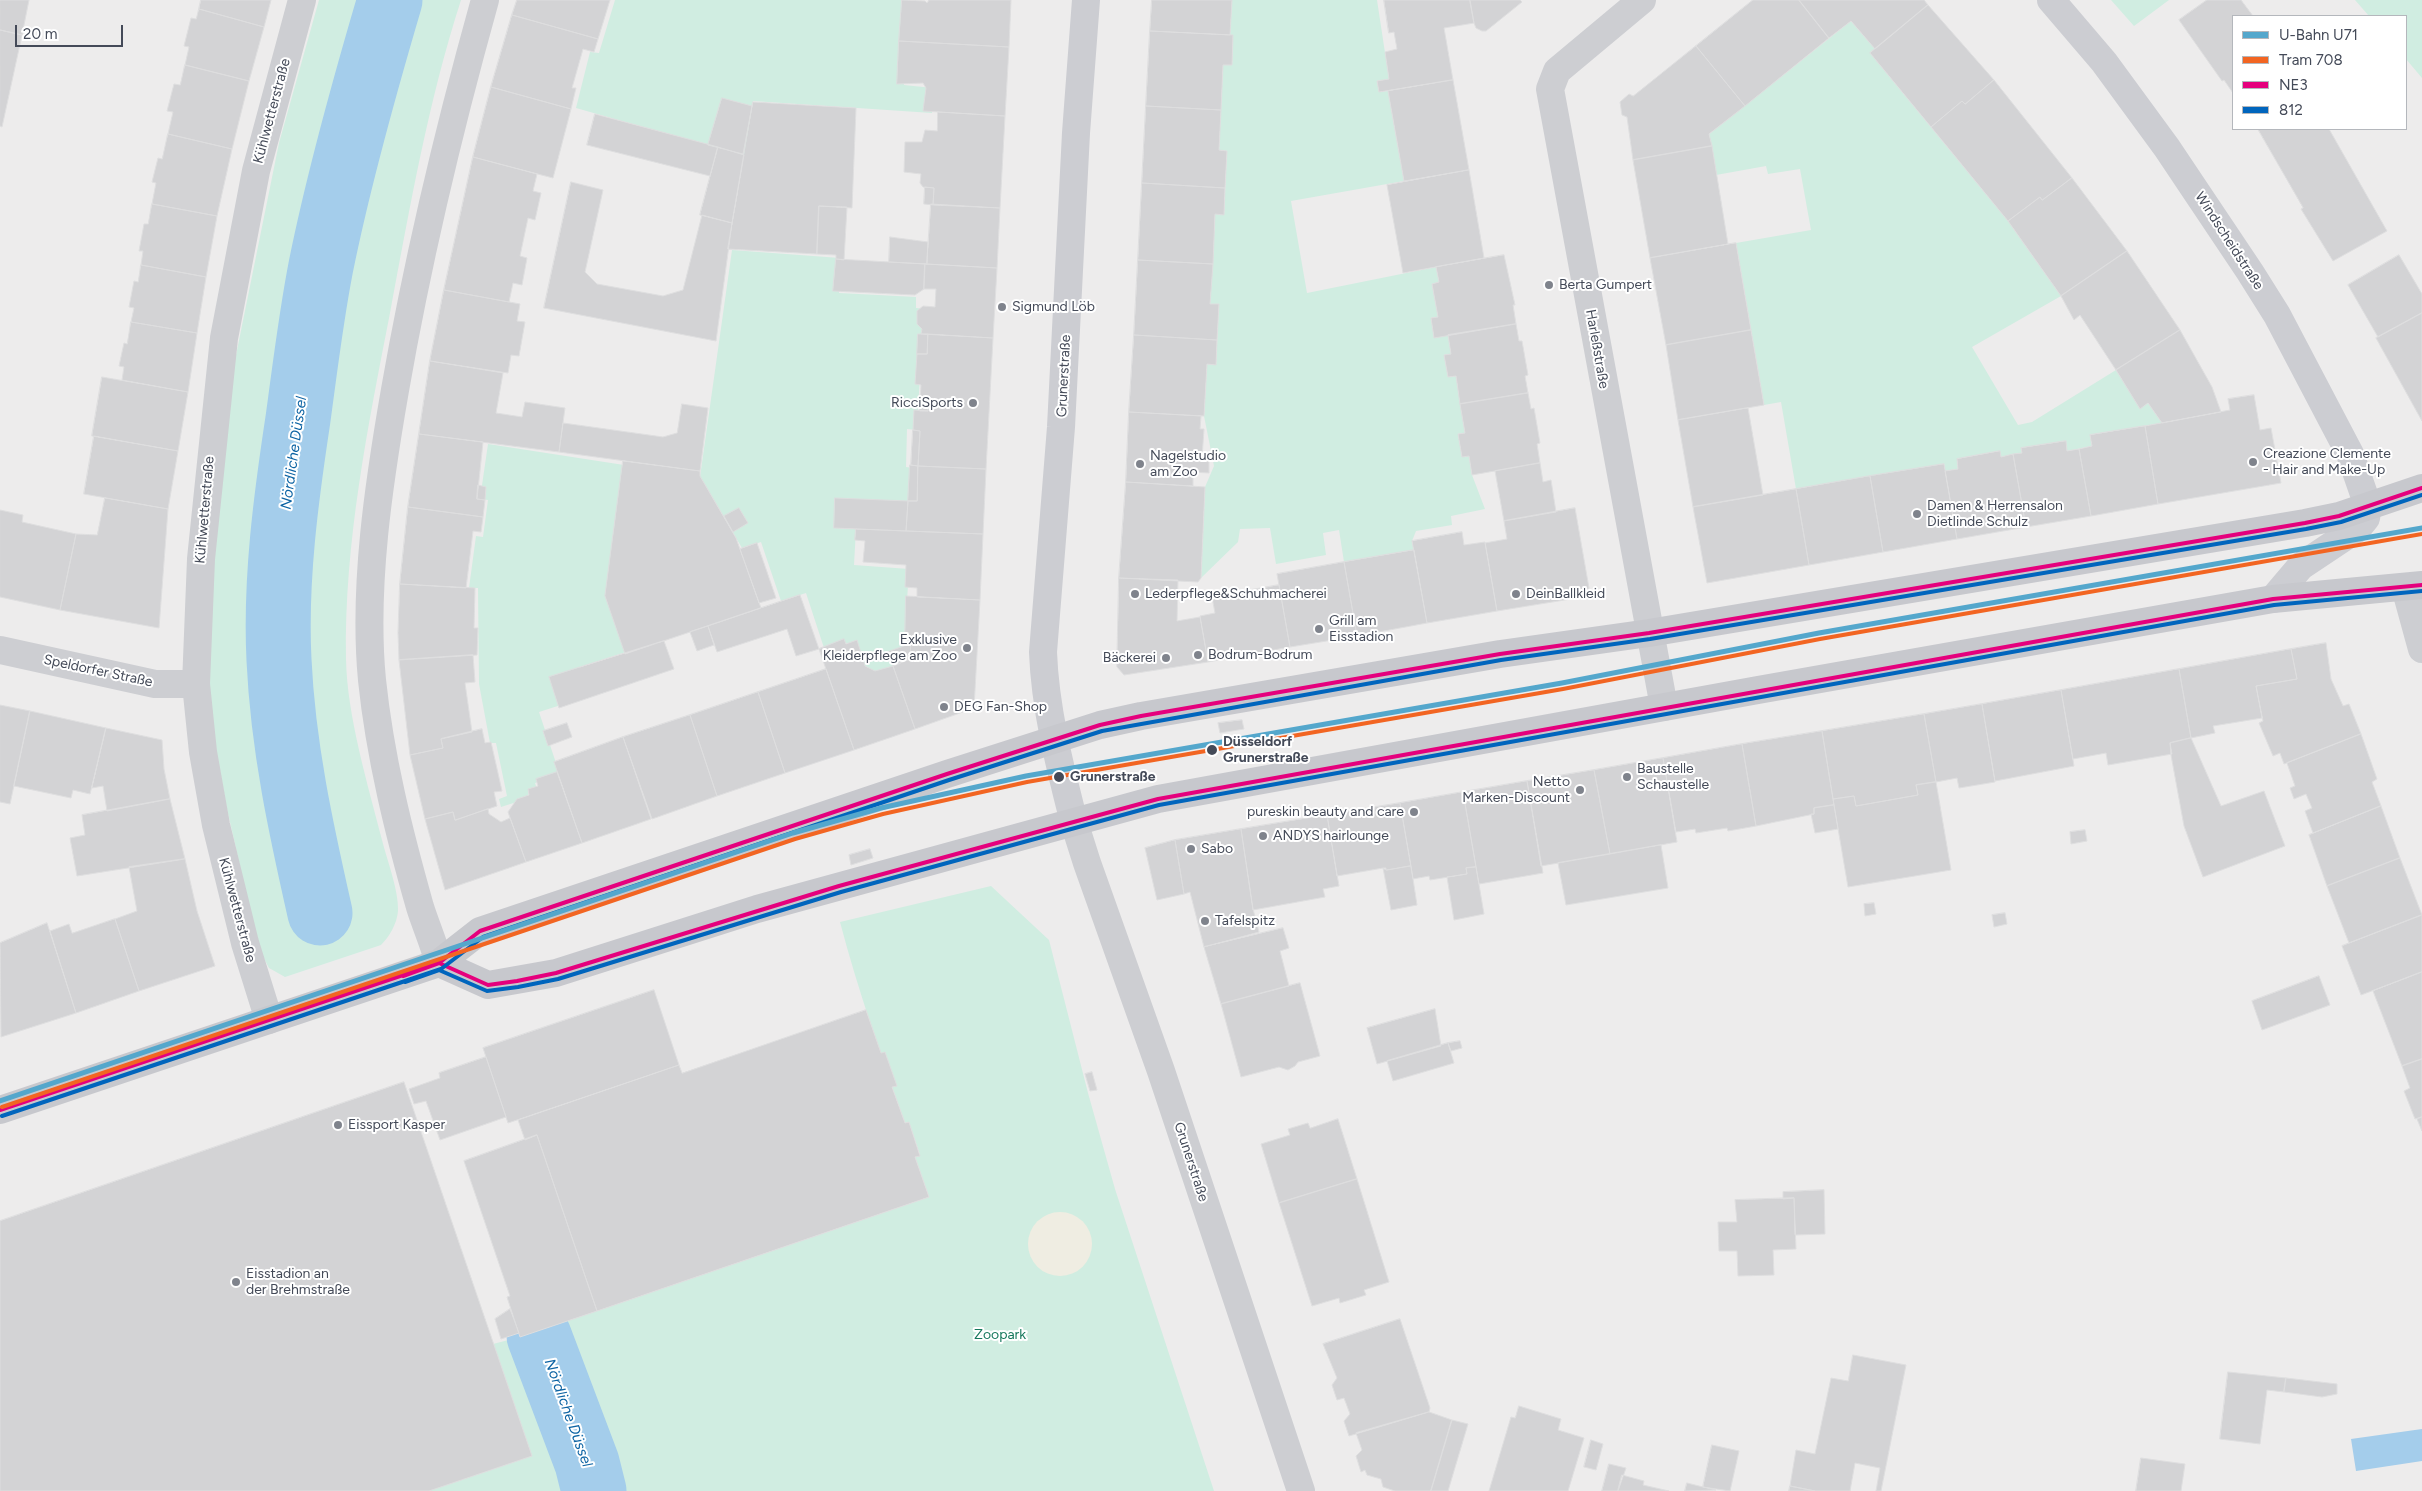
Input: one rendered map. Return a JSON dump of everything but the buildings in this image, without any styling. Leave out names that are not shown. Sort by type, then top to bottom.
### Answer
[{"type":"main road","name":"Grunerstraße","points":[[1074,822],[1054,739],[1043,677],[1042,652],[1062,427],[1076,133],[1086,0]]},
{"type":"main road","name":"Windscheidstraße","points":[[2051,0],[2104,62],[2127,93],[2167,148],[2250,272],[2277,316],[2322,398],[2350,454],[2368,506]]},
{"type":"main road","points":[[0,1110],[439,963],[480,931],[1100,725],[1210,702],[1500,654],[1649,633],[2295,525],[2339,516],[2422,488]]},
{"type":"main road","points":[[2273,599],[2301,566],[2358,528],[2366,518],[2368,506]]},
{"type":"main road","points":[[439,963],[488,985],[556,973],[757,909],[1158,799],[2273,599],[2413,586]]},
{"type":"street","name":"Kühlwetterstraße","points":[[269,1020],[245,943],[216,825],[203,752],[196,684],[201,558],[224,338],[256,171],[302,0]]},
{"type":"street","points":[[439,963],[406,857],[382,748],[372,680],[369,637],[382,466],[403,344],[448,134],[485,0]]},
{"type":"street","name":"Harleßstraße","points":[[1642,0],[1557,71],[1550,89],[1664,707]]},
{"type":"street","points":[[2413,586],[2422,649]]},
{"type":"street","name":"Speldorfer Straße","points":[[0,650],[155,684],[196,684]]},
{"type":"street","name":"Grunerstraße","points":[[1074,822],[1161,1071],[1301,1491]]},
{"type":"green space","points":[[319,0],[461,0],[429,116],[374,398],[353,528],[346,615],[347,681],[354,727],[395,885],[398,911],[392,930],[381,945],[285,977],[269,968],[259,949],[227,809],[216,748],[209,682],[212,561],[234,365],[279,143]]},
{"type":"green space","points":[[615,0],[908,0],[904,85],[933,88],[932,113],[753,101],[745,156],[576,108],[590,52],[599,53]]},
{"type":"green space","points":[[1232,0],[1377,0],[1389,79],[1377,81],[1379,92],[1388,91],[1404,181],[1291,201],[1307,293],[1436,267],[1439,282],[1432,284],[1438,317],[1431,318],[1434,337],[1448,335],[1451,354],[1444,355],[1448,377],[1456,376],[1465,433],[1458,434],[1462,456],[1469,456],[1472,475],[1485,509],[1451,516],[1452,525],[1416,531],[1412,541],[1414,550],[1344,562],[1339,530],[1323,533],[1326,555],[1276,564],[1270,528],[1240,529],[1238,542],[1201,578],[1205,487],[1214,466],[1204,416],[1207,364],[1216,365],[1219,304],[1210,304],[1215,214],[1224,214],[1227,151],[1219,150],[1223,65],[1232,65],[1233,36],[1230,35]]},
{"type":"green space","points":[[2111,0],[2169,0],[2134,26]]},
{"type":"green space","points":[[2355,0],[2422,0],[2422,78],[2407,60],[2407,15],[2368,15]]},
{"type":"green space","points":[[1851,21],[1875,49],[1870,53],[2008,221],[2061,296],[1972,347],[2018,425],[2032,422],[2116,370],[2140,408],[2148,403],[2162,423],[2090,435],[2092,446],[2067,451],[2065,441],[2021,448],[2022,453],[2001,457],[1999,451],[1957,459],[1958,469],[1945,471],[1944,464],[1796,489],[1781,402],[1764,405],[1736,243],[1811,230],[1800,169],[1768,174],[1766,166],[1716,175],[1709,134]]},
{"type":"green space","points":[[732,250],[840,258],[839,293],[916,297],[916,308],[929,309],[922,336],[917,430],[907,429],[906,467],[914,468],[913,503],[838,528],[856,529],[854,565],[909,569],[907,601],[909,661],[872,674],[867,672],[847,643],[825,651],[806,593],[781,601],[761,542],[742,548],[700,477]]},
{"type":"green space","points":[[488,444],[624,465],[635,649],[580,667],[589,696],[539,712],[560,775],[535,783],[537,789],[528,792],[529,798],[501,807],[499,799],[507,796],[496,743],[490,743],[479,684],[478,588],[469,588],[476,536],[483,537],[488,500],[480,499]]},
{"type":"green space","name":"Zoopark","points":[[991,886],[1049,940],[1088,1093],[1115,1189],[1214,1491],[429,1491],[493,1344],[520,1337],[929,1197],[915,1157],[920,1155],[909,1122],[905,1123],[879,1048],[854,973],[840,922]]},
{"type":"sand","points":[[1060,1212],[1078,1218],[1086,1226],[1092,1244],[1086,1262],[1078,1270],[1060,1276],[1042,1270],[1034,1262],[1028,1244],[1034,1226],[1042,1218]]},
{"type":"water","points":[[2422,1429],[2422,1461],[2356,1471],[2351,1439]]},
{"type":"waterway","name":"Nördliche Düssel","points":[[320,913],[300,819],[284,724],[278,630],[280,569],[289,479],[321,266],[352,133],[390,0]]},
{"type":"waterway","name":"Nördliche Düssel","points":[[539,1336],[587,1463],[594,1491]]},
{"type":"metro line","name":"U71","points":[[0,1101],[793,833],[881,808],[1026,776],[1562,683],[1819,633],[2422,528]]},
{"type":"tram line","name":"708","points":[[2,1107],[795,839],[883,814],[1027,782],[1563,689],[1820,639],[2422,534]]},
{"type":"transit line","name":"NE3","points":[[0,1110],[439,963],[480,931],[947,774],[1100,725],[1141,716],[1500,654],[1649,633],[2305,523],[2339,516],[2422,488]]},
{"type":"transit line","name":"812","points":[[2,1116],[441,969],[483,937],[949,780],[1102,731],[1501,660],[1650,639],[2306,529],[2341,522],[2422,495]]},
{"type":"transit line","name":"NE3","points":[[403,976],[439,963],[488,985],[556,973],[839,886],[1158,799],[2273,599],[2422,585]]},
{"type":"transit line","name":"812","points":[[405,982],[439,970],[487,991],[558,979],[841,892],[1159,805],[2274,605],[2422,591]]},
{"type":"place","name":"Berta Gumpert","points":[[1549,285]]},
{"type":"place","name":"Sigmund Löb","points":[[1002,307]]},
{"type":"place","name":"RicciSports","points":[[973,403]]},
{"type":"place","name":"Creazione Clemente - Hair and Make-Up","points":[[2253,462]]},
{"type":"place","name":"Nagelstudio am Zoo","points":[[1140,464]]},
{"type":"place","name":"Damen & Herrensalon Dietlinde Schulz","points":[[1917,514]]},
{"type":"place","name":"Lederpflege&Schuhmacherei","points":[[1135,594]]},
{"type":"place","name":"DeinBallkleid","points":[[1516,594]]},
{"type":"place","name":"Grill am Eisstadion","points":[[1319,629]]},
{"type":"place","name":"Exklusive Kleiderpflege am Zoo","points":[[967,648]]},
{"type":"place","name":"Bodrum-Bodrum","points":[[1198,655]]},
{"type":"place","name":"Bäckerei","points":[[1166,658]]},
{"type":"place","name":"DEG Fan-Shop","points":[[944,707]]},
{"type":"place","name":"Düsseldorf Grunerstraße","points":[[1212,750]]},
{"type":"place","name":"Grunerstraße","points":[[1059,777]]},
{"type":"place","name":"Baustelle Schaustelle","points":[[1627,777]]},
{"type":"place","name":"Netto Marken-Discount","points":[[1580,790]]},
{"type":"place","name":"pureskin beauty and care","points":[[1414,812]]},
{"type":"place","name":"ANDYS hairlounge","points":[[1263,836]]},
{"type":"place","name":"Sabo","points":[[1191,849]]},
{"type":"place","name":"Tafelspitz","points":[[1205,921]]},
{"type":"place","name":"Eissport Kasper","points":[[338,1125]]},
{"type":"place","name":"Eisstadion an der Brehmstraße","points":[[236,1282]]}]
